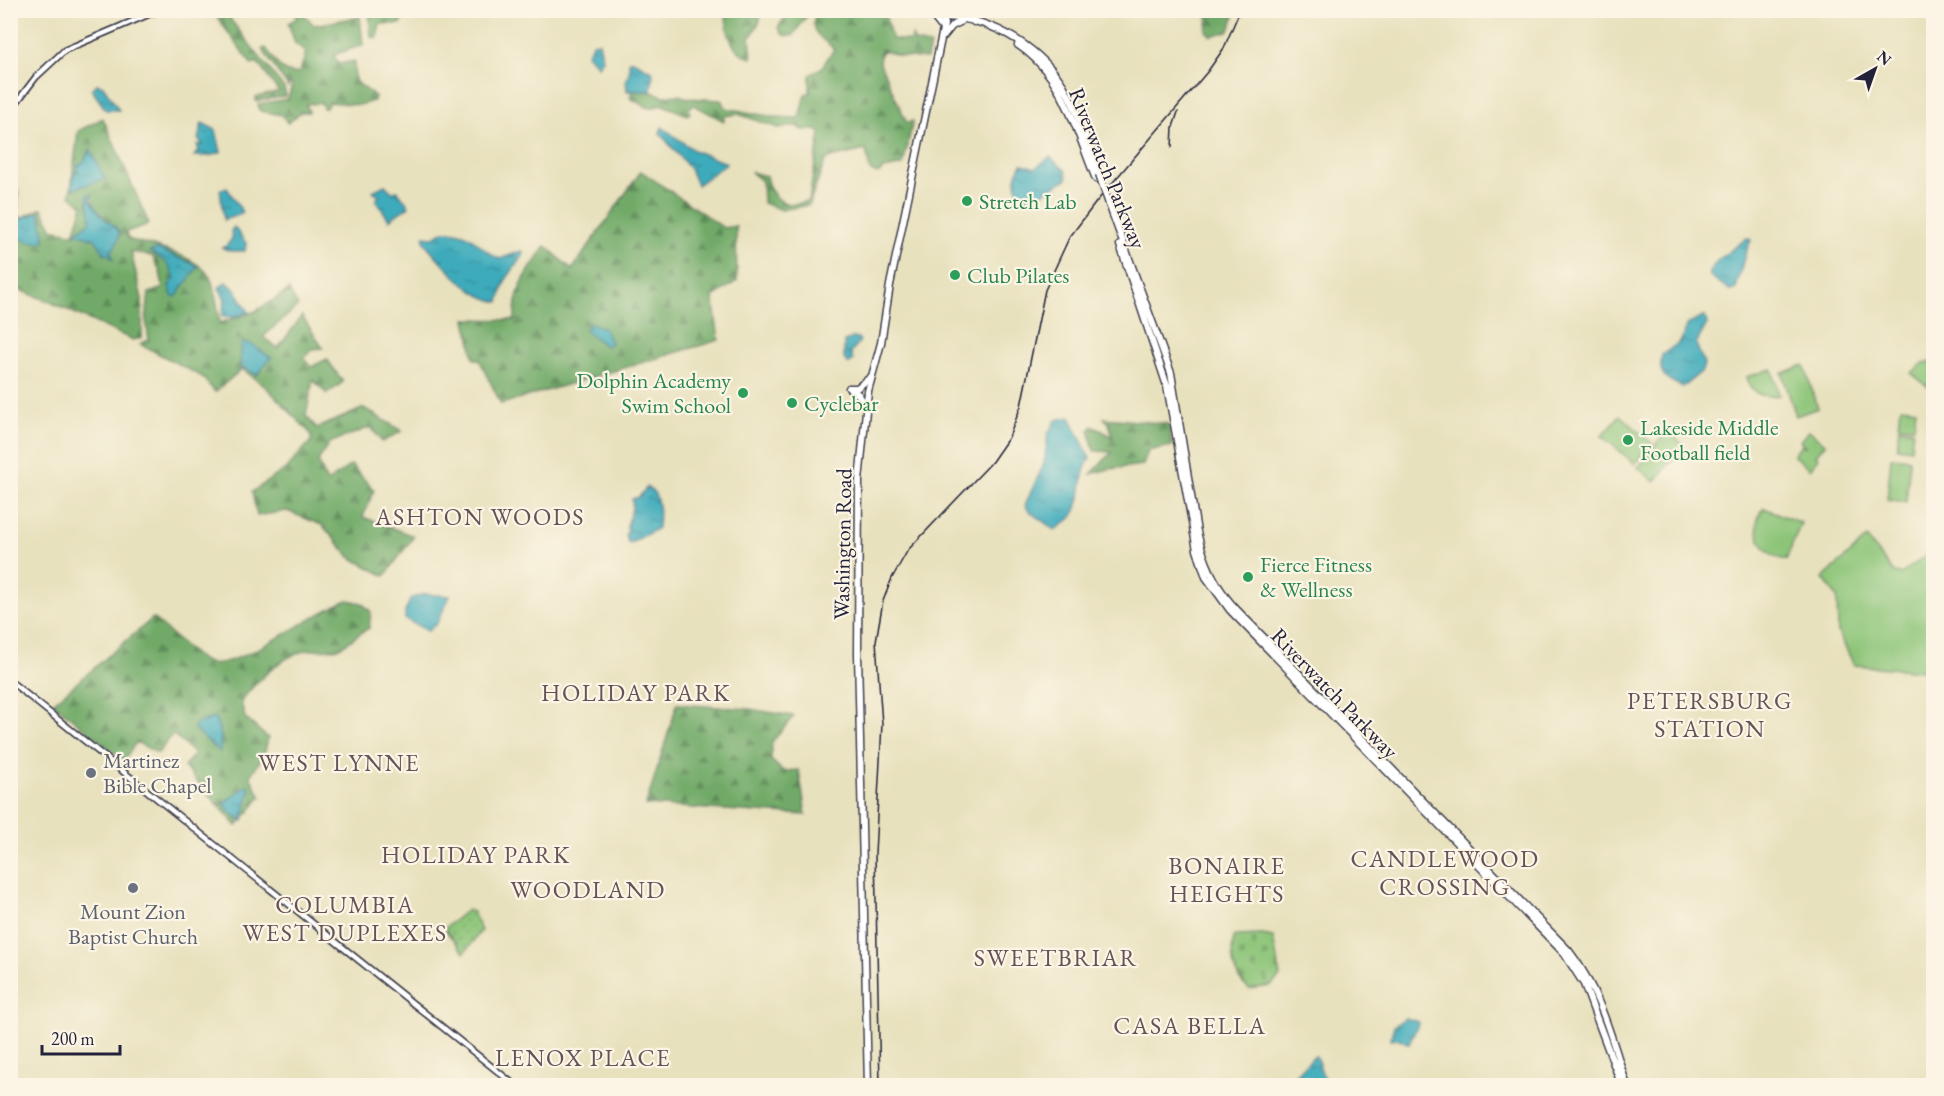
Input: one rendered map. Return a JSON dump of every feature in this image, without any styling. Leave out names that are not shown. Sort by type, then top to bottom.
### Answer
[{"type":"main road","points":[[10,111],[36,77],[65,50],[159,10]]},
{"type":"main road","points":[[909,10],[933,15],[944,13]]},
{"type":"main road","points":[[961,10],[975,23]]},
{"type":"main road","name":"Riverwatch Parkway","points":[[944,13],[1000,31],[1024,44],[1053,71],[1068,94],[1171,373],[1197,532],[1216,585],[1233,606],[1569,951],[1589,979],[1627,1086]]},
{"type":"main road","name":"Riverwatch Parkway","points":[[944,13],[960,22],[1004,37],[1022,47],[1043,66],[1063,97],[1097,177]]},
{"type":"main road","name":"Washington Road","points":[[868,1086],[858,654],[859,481],[866,408],[942,39],[944,13]]},
{"type":"main road","points":[[933,15],[943,28]]},
{"type":"main road","points":[[942,39],[952,26],[960,22]]},
{"type":"main road","name":"Riverwatch Parkway","points":[[1108,206],[1167,386],[1194,535],[1206,577],[1236,617],[1564,954],[1584,984],[1622,1086]]},
{"type":"main road","points":[[866,408],[859,395],[849,388],[857,388],[872,376]]},
{"type":"main road","points":[[10,681],[516,1086]]},
{"type":"green space","points":[[369,10],[405,11],[401,24],[380,24],[377,38],[371,37]]},
{"type":"green space","points":[[796,10],[810,11],[793,36],[783,35],[778,27],[786,16]]},
{"type":"green space","points":[[224,11],[231,15],[230,19],[284,88],[286,96],[256,101],[256,97],[279,92],[257,62],[252,65],[217,17]]},
{"type":"green space","points":[[294,11],[301,11],[314,25],[360,17],[363,45],[334,55],[338,64],[354,61],[355,81],[375,96],[374,101],[359,105],[329,102],[326,108],[323,108],[322,103],[306,104],[309,112],[301,112],[288,123],[282,115],[260,111],[258,104],[288,99],[292,85],[290,83],[288,87],[262,49],[266,48],[284,70],[293,73],[300,72],[306,52],[295,43],[288,23],[297,18]]},
{"type":"green space","points":[[726,11],[759,11],[760,21],[750,38],[752,58],[734,46],[728,33]]},
{"type":"green space","points":[[817,11],[884,11],[892,39],[911,41],[912,36],[915,42],[930,45],[927,59],[900,56],[882,50],[879,61],[907,123],[913,121],[903,165],[884,169],[878,174],[870,171],[866,150],[826,159],[809,205],[782,210],[763,203],[762,181],[751,172],[766,176],[771,191],[786,203],[801,203],[809,200],[820,133],[816,130],[803,130],[796,126],[778,128],[738,114],[724,116],[724,121],[694,105],[688,109],[690,113],[687,115],[663,105],[649,108],[630,98],[632,90],[664,96],[679,95],[688,98],[721,100],[726,108],[774,117],[799,118],[805,94],[810,93],[810,75],[822,67],[834,49],[816,33],[813,24]]},
{"type":"green space","points":[[1205,11],[1236,11],[1229,31],[1211,36],[1206,31],[1208,18]]},
{"type":"green space","points":[[103,118],[149,224],[126,232],[128,239],[176,253],[199,265],[212,282],[220,323],[256,311],[289,290],[298,306],[263,337],[278,348],[302,316],[323,348],[312,349],[304,358],[311,367],[327,359],[343,382],[327,394],[313,380],[306,416],[317,428],[364,408],[402,431],[382,442],[371,427],[329,443],[318,461],[327,482],[351,465],[374,490],[363,517],[414,536],[385,576],[351,558],[322,525],[287,511],[257,516],[252,492],[288,467],[311,441],[311,434],[267,388],[242,369],[215,392],[201,376],[140,344],[149,340],[146,321],[149,293],[163,288],[160,271],[152,256],[131,252],[142,299],[142,338],[133,340],[46,300],[11,287],[10,175],[19,193],[17,214],[21,218],[42,208],[53,229],[74,234],[83,205],[70,196],[78,131]]},
{"type":"green space","points":[[641,171],[724,228],[736,226],[737,281],[713,297],[719,340],[501,404],[479,359],[474,359],[466,319],[515,320],[517,298],[523,280],[546,246],[572,270]]},
{"type":"green space","points":[[1933,362],[1934,390],[1932,390],[1911,373],[1924,363]]},
{"type":"green space","points":[[1804,365],[1818,408],[1796,416],[1782,373]]},
{"type":"green space","points":[[1772,369],[1779,395],[1758,394],[1750,387],[1746,377]]},
{"type":"green space","points":[[1901,407],[1916,409],[1914,427],[1899,426]]},
{"type":"green space","name":"Lakeside Middle Football field","points":[[1620,415],[1653,444],[1635,464],[1602,436]]},
{"type":"green space","points":[[1104,418],[1169,424],[1172,446],[1148,451],[1143,465],[1109,469],[1091,474],[1112,452],[1094,451],[1089,430],[1093,426],[1113,437],[1109,423]]},
{"type":"green space","points":[[1899,428],[1913,430],[1911,449],[1897,447]]},
{"type":"green space","points":[[1809,430],[1825,444],[1816,455],[1819,458],[1810,469],[1793,455],[1802,445],[1806,447],[1800,441]]},
{"type":"green space","points":[[1667,431],[1684,445],[1655,482],[1638,468]]},
{"type":"green space","points":[[1891,457],[1910,459],[1906,502],[1887,500]]},
{"type":"green space","points":[[1764,508],[1801,523],[1786,560],[1770,553],[1760,540],[1757,524]]},
{"type":"green space","points":[[1867,538],[1894,573],[1901,574],[1933,550],[1933,672],[1854,665],[1838,632],[1837,597],[1823,578]]},
{"type":"green space","points":[[348,600],[362,603],[371,612],[369,628],[338,648],[306,651],[284,660],[260,680],[241,702],[245,718],[268,738],[264,755],[250,776],[261,797],[237,826],[184,767],[194,754],[173,734],[158,753],[136,742],[124,761],[53,703],[153,618],[200,659],[218,663],[235,659],[254,650]]},
{"type":"green space","points":[[677,704],[749,709],[794,716],[772,742],[771,760],[783,771],[799,770],[806,815],[646,805]]},
{"type":"green space","points":[[467,910],[473,912],[481,931],[464,953],[446,931],[446,927]]},
{"type":"green space","points":[[1234,936],[1273,937],[1280,977],[1270,986],[1249,989],[1239,978],[1234,965],[1232,950]]},
{"type":"water","points":[[599,42],[603,60],[598,66],[587,54],[593,43]]},
{"type":"water","points":[[632,60],[653,72],[651,91],[627,91],[626,79],[629,74],[629,62]]},
{"type":"water","points":[[97,84],[103,86],[119,110],[106,110],[91,89]]},
{"type":"water","points":[[202,123],[216,130],[221,152],[210,156],[194,156],[199,150],[197,145],[203,145],[198,139]]},
{"type":"water","points":[[662,127],[695,151],[727,163],[697,185],[690,169],[660,133]]},
{"type":"water","points":[[90,149],[105,179],[72,189],[74,172],[78,172],[77,166],[83,163]]},
{"type":"water","points":[[1050,157],[1066,171],[1067,179],[1031,200],[1025,198],[1017,190],[1016,185],[1022,164],[1035,168]]},
{"type":"water","points":[[385,185],[392,192],[398,191],[409,206],[389,220],[376,200],[379,196],[373,191]]},
{"type":"water","points":[[227,188],[243,213],[224,220],[220,190]]},
{"type":"water","points":[[93,194],[90,199],[105,219],[119,232],[118,240],[111,252],[113,259],[107,253],[105,254],[95,239],[76,233],[91,221],[87,195]]},
{"type":"water","points":[[40,212],[45,242],[31,242],[11,236],[11,223],[20,222],[25,217]]},
{"type":"water","points":[[234,227],[246,243],[245,251],[230,251],[221,247],[225,247],[232,239],[231,231]]},
{"type":"water","points":[[444,231],[470,237],[500,259],[522,251],[524,254],[505,281],[499,302],[477,294],[467,287],[424,242],[424,236],[434,237]]},
{"type":"water","points":[[1747,238],[1751,240],[1736,289],[1731,291],[1710,276],[1709,272],[1718,260]]},
{"type":"water","points":[[158,249],[198,266],[176,297],[172,296],[169,285],[175,278],[168,264],[150,251]]},
{"type":"water","points":[[226,282],[235,289],[249,312],[234,317],[222,316],[225,299],[219,288]]},
{"type":"water","points":[[1705,316],[1707,324],[1696,344],[1704,364],[1702,371],[1683,387],[1664,376],[1661,367],[1662,355],[1681,341],[1687,325]]},
{"type":"water","points":[[590,323],[604,328],[611,343],[606,346],[585,330]]},
{"type":"water","points":[[858,338],[860,341],[851,353],[853,360],[849,364],[844,359],[844,341]]},
{"type":"water","points":[[242,342],[253,345],[271,358],[257,375],[240,366]]},
{"type":"water","points":[[1070,417],[1090,458],[1084,472],[1075,512],[1069,520],[1055,530],[1029,511],[1025,505],[1044,463],[1048,434],[1056,420]]},
{"type":"water","points":[[647,487],[652,490],[657,499],[658,528],[629,544],[625,534],[628,533],[627,525],[633,504],[632,499],[639,497]]},
{"type":"water","points":[[425,594],[450,596],[437,623],[428,631],[405,619],[405,612],[411,598]]},
{"type":"water","points":[[215,717],[221,735],[220,752],[194,729],[196,724]]},
{"type":"water","points":[[248,785],[250,790],[243,821],[229,811],[224,803]]},
{"type":"water","points":[[1405,1018],[1419,1022],[1409,1044],[1400,1039],[1390,1040],[1394,1026]]},
{"type":"water","points":[[1316,1056],[1325,1081],[1287,1085],[1313,1057]]},
{"type":"railway","points":[[880,1086],[875,854],[882,724],[876,641],[883,601],[892,578],[908,550],[991,463],[1009,437],[1021,406],[1045,290],[1069,238],[1097,201],[1208,71],[1224,48],[1240,10]]},
{"type":"railway","points":[[1172,147],[1173,127],[1178,112]]},
{"type":"place","name":"Stretch Lab","points":[[967,201]]},
{"type":"place","name":"Club Pilates","points":[[955,275]]},
{"type":"place","name":"Dolphin Academy Swim School","points":[[743,393]]},
{"type":"place","name":"Cyclebar","points":[[792,403]]},
{"type":"place","name":"Lakeside Middle Football field","points":[[1628,440]]},
{"type":"place","name":"Fierce Fitness & Wellness","points":[[1248,577]]},
{"type":"place","name":"Martinez Bible Chapel","points":[[91,773]]},
{"type":"place","name":"Mount Zion Baptist Church","points":[[133,888]]},
{"type":"district","name":"ASHTON WOODS","points":[[480,517]]},
{"type":"district","name":"HOLIDAY PARK","points":[[636,693]]},
{"type":"district","name":"PETERSBURG STATION","points":[[1710,715]]},
{"type":"district","name":"WEST LYNNE","points":[[339,763]]},
{"type":"district","name":"HOLIDAY PARK","points":[[476,855]]},
{"type":"district","name":"CANDLEWOOD CROSSING","points":[[1445,873]]},
{"type":"district","name":"BONAIRE HEIGHTS","points":[[1227,880]]},
{"type":"district","name":"WOODLAND","points":[[588,890]]},
{"type":"district","name":"COLUMBIA WEST DUPLEXES","points":[[345,919]]},
{"type":"district","name":"SWEETBRIAR","points":[[1056,958]]},
{"type":"district","name":"CASA BELLA","points":[[1190,1026]]},
{"type":"district","name":"LENOX PLACE","points":[[583,1058]]}]
